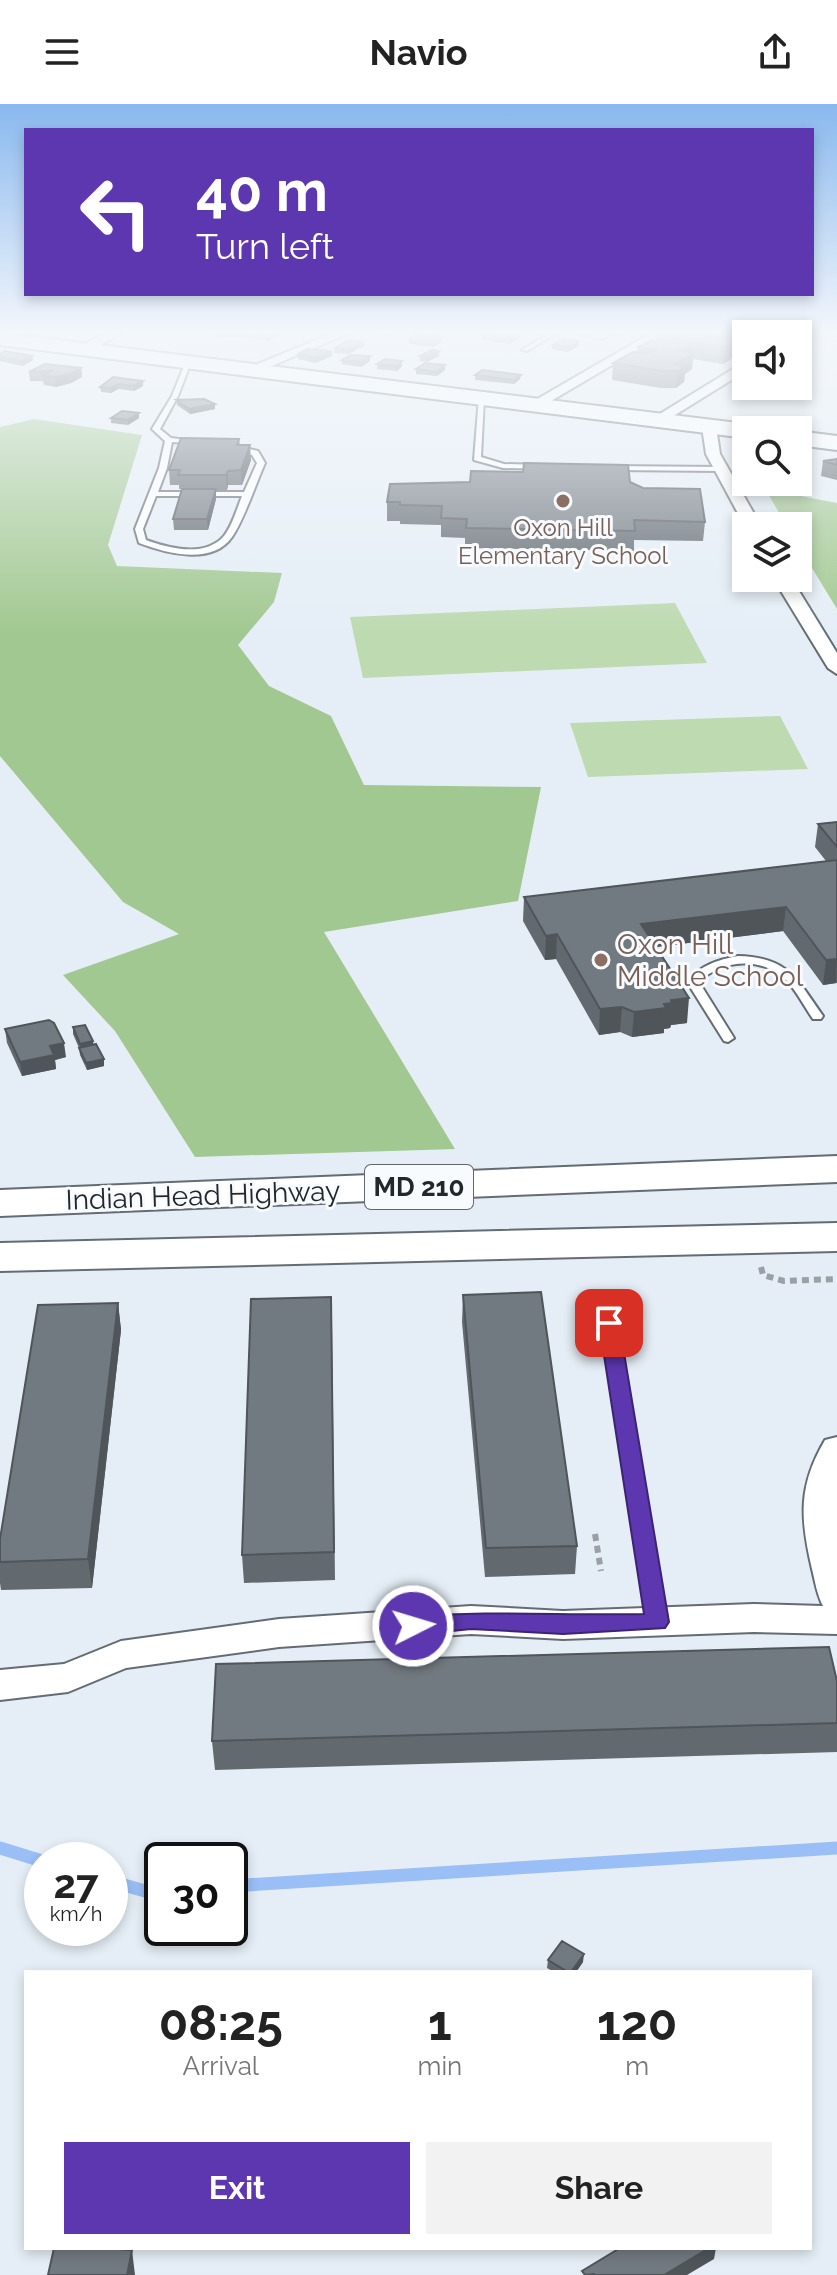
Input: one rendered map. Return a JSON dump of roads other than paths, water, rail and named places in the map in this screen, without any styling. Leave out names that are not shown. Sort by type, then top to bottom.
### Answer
[{"type":"highway","name":"Indian Head Highway","points":[[0,1203],[837,1169]]},
{"type":"highway","points":[[542,1183],[837,1182]]},
{"type":"highway","name":"Indian Head Highway","points":[[0,1257],[324,1252],[837,1237]]},
{"type":"main road","points":[[812,440],[837,443]]},
{"type":"street","points":[[709,433],[709,441],[721,469],[745,512]]},
{"type":"street","points":[[791,592],[837,668]]},
{"type":"street","points":[[837,1448],[821,1478],[818,1509],[837,1600]]},
{"type":"street","points":[[0,1685],[68,1678],[121,1655],[279,1633],[471,1620],[563,1625],[783,1618],[837,1620]]},
{"type":"lane","points":[[161,433],[169,440],[207,443]]},
{"type":"lane","points":[[479,433],[477,458],[503,466],[546,467]]},
{"type":"lane","points":[[169,440],[139,529],[142,541],[164,551],[192,552],[221,544],[228,537],[261,463],[255,453],[220,445]]},
{"type":"lane","points":[[594,467],[721,469]]},
{"type":"lane","points":[[153,494],[246,494]]},
{"type":"lane","points":[[728,1038],[693,982],[702,970],[719,962],[748,960],[772,965],[789,976],[817,1016]]},
{"type":"lane","points":[[609,1323],[657,1622]]},
{"type":"waterway","points":[[0,1848],[24,1855]]},
{"type":"waterway","points":[[248,1885],[837,1848]]},
{"type":"waterway","points":[[128,1886],[144,1891]]},
{"type":"place","name":"Oxon Hill Elementary School","points":[[563,501]]},
{"type":"place","name":"Oxon Hill Middle School","points":[[601,960]]}]
